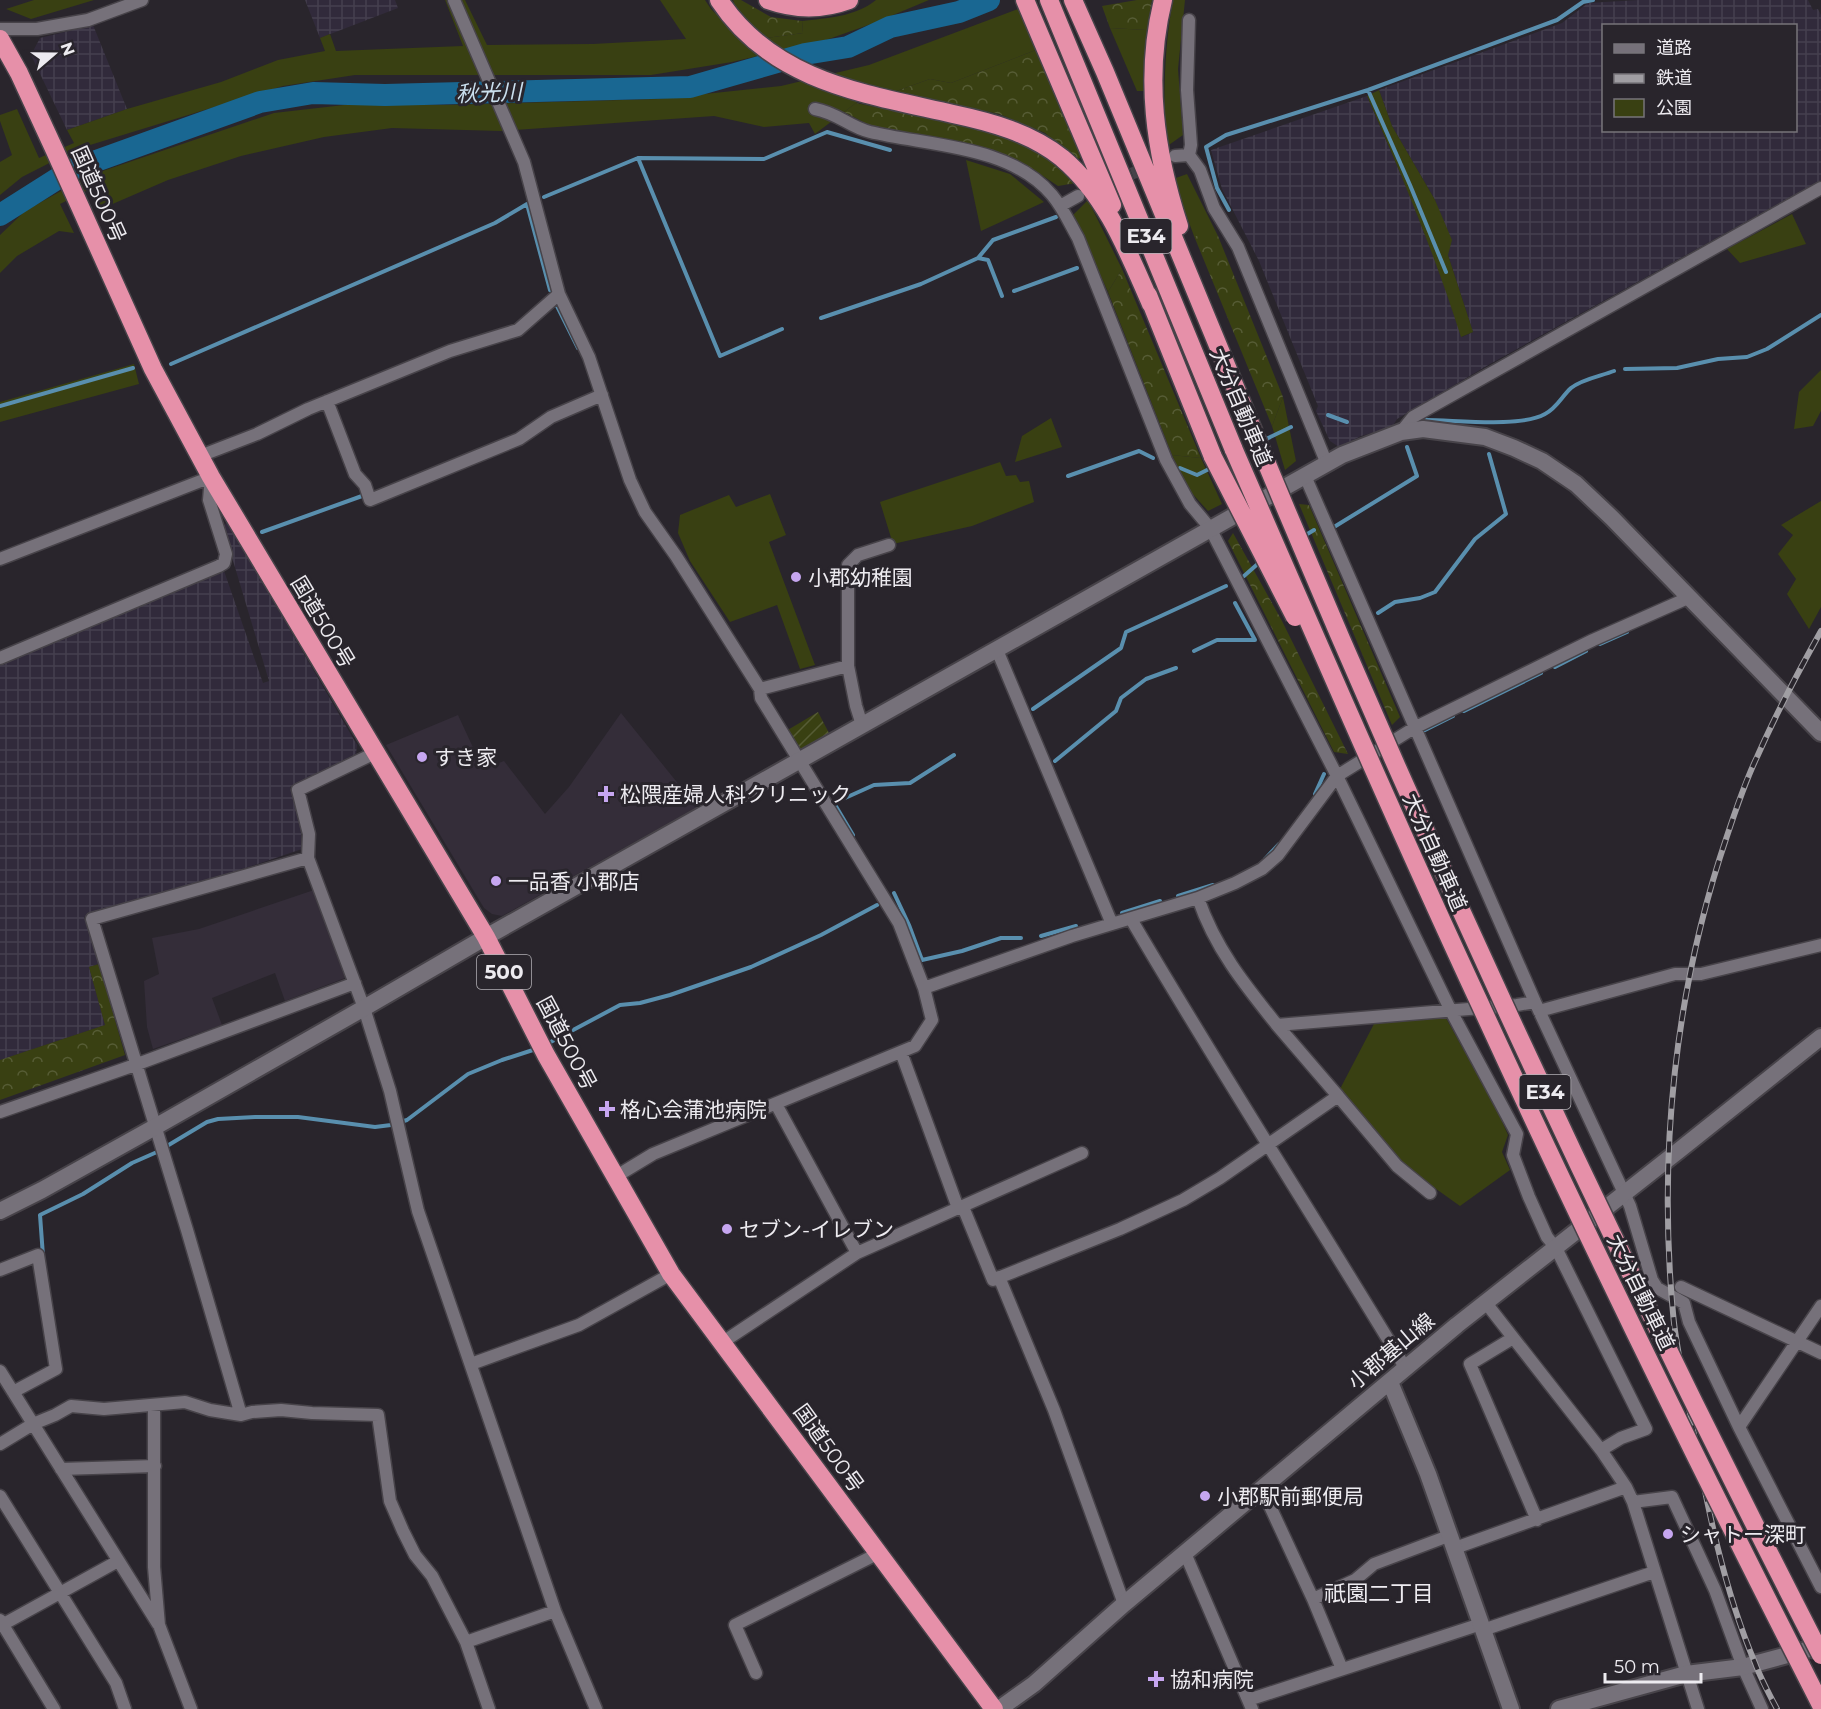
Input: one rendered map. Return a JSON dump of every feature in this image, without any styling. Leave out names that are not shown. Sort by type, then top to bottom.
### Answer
[{"type":"highway","points":[[719,0],[750,37],[793,67],[829,83],[873,97],[996,125],[1031,139],[1061,158],[1087,184],[1110,216],[1151,304]]},
{"type":"highway","points":[[768,0],[784,6],[800,8],[824,7],[849,0]]},
{"type":"highway","points":[[1025,0],[1105,187],[1213,457],[1369,759]]},
{"type":"highway","name":"大分自動車道","points":[[1049,0],[1234,450],[1369,759],[1479,1002],[1707,1481],[1821,1705]]},
{"type":"highway","name":"大分自動車道","points":[[1080,7],[1128,130],[1259,439],[1290,520],[1389,750],[1570,1147],[1718,1454],[1821,1656]]},
{"type":"highway","points":[[1161,9],[1154,48],[1153,109],[1165,179],[1180,228],[1259,439]]},
{"type":"highway","name":"国道500号","points":[[0,39],[19,73],[153,369],[211,477],[486,937],[546,1055],[671,1274],[994,1709]]},
{"type":"street","points":[[0,29],[37,29],[88,20],[142,0]]},
{"type":"street","points":[[454,0],[506,116],[530,178],[559,294],[590,357],[630,480],[645,512],[676,555],[759,689],[761,698],[899,923],[924,988],[932,1020],[915,1046],[653,1154],[615,1176]]},
{"type":"street","points":[[1189,20],[1187,90],[1191,145],[1189,155],[1200,170],[1214,208],[1238,247],[1327,464]]},
{"type":"street","points":[[815,109],[826,111],[866,131],[978,152],[1009,163],[1032,177],[1052,194],[1060,206],[1078,238],[1166,460],[1190,504],[1210,528],[1337,776],[1451,1011],[1517,1134],[1513,1155],[1529,1197],[1547,1237],[1556,1248],[1646,1429],[1621,1438],[1601,1450]]},
{"type":"street","points":[[1175,156],[1189,155]]},
{"type":"street","points":[[1401,432],[1413,417],[1433,405],[1821,188]]},
{"type":"street","points":[[1060,206],[1078,196]]},
{"type":"street","points":[[200,456],[450,351],[518,330],[559,294]]},
{"type":"street","points":[[327,401],[355,474],[365,485],[370,500],[519,439],[551,417],[602,395]]},
{"type":"street","points":[[0,1211],[155,1127],[1210,528],[1342,455],[1401,432],[1423,429],[1485,437],[1542,461],[1583,491],[1612,518],[1821,733]]},
{"type":"street","points":[[1305,476],[1537,1006],[1630,1206],[1652,1280],[1657,1288],[1684,1303],[1689,1322],[1739,1427],[1821,1587]]},
{"type":"street","points":[[0,559],[211,477],[209,500],[226,554],[224,562],[0,658]]},
{"type":"street","points":[[862,725],[848,666],[848,565],[858,555],[889,545]]},
{"type":"street","points":[[924,988],[1072,936],[1131,919],[1235,883],[1262,869],[1270,862],[1290,840],[1337,776],[1414,728],[1593,640],[1688,598]]},
{"type":"street","points":[[997,650],[1112,924]]},
{"type":"street","points":[[759,689],[848,666]]},
{"type":"street","points":[[375,753],[298,790],[309,834],[308,858],[364,1008],[390,1091],[418,1211],[555,1611],[596,1709]]},
{"type":"street","points":[[241,1415],[92,919],[308,858]]},
{"type":"street","points":[[1198,897],[1212,931],[1234,971],[1397,1166],[1430,1193]]},
{"type":"street","points":[[1131,919],[1193,1025],[1406,1369]]},
{"type":"street","points":[[1277,1025],[1517,1005],[1537,1006],[1675,974],[1701,974],[1821,945]]},
{"type":"street","points":[[0,1112],[135,1065],[355,983]]},
{"type":"street","name":"小郡基山線","points":[[999,1709],[1050,1670],[1124,1604],[1457,1325],[1821,1037]]},
{"type":"street","points":[[901,1052],[961,1207],[993,1280],[1120,1229],[1184,1200],[1220,1178],[1338,1096]]},
{"type":"street","points":[[776,1104],[857,1253]]},
{"type":"street","points":[[723,1342],[857,1253],[1082,1153]]},
{"type":"street","points":[[0,1270],[38,1255],[56,1369],[13,1392]]},
{"type":"street","points":[[471,1364],[579,1325],[671,1274]]},
{"type":"street","points":[[999,1277],[1054,1410],[1124,1604]]},
{"type":"street","points":[[1681,1287],[1821,1353]]},
{"type":"street","points":[[1486,1303],[1601,1450],[1626,1487],[1633,1502],[1698,1709]]},
{"type":"street","points":[[1739,1427],[1821,1306]]},
{"type":"street","points":[[1513,1338],[1470,1364],[1537,1520]]},
{"type":"street","points":[[0,1371],[159,1625],[191,1709]]},
{"type":"street","points":[[1390,1382],[1453,1542],[1510,1709]]},
{"type":"street","points":[[0,1444],[33,1424],[71,1406],[104,1409],[185,1402],[210,1410],[241,1415],[281,1410],[378,1415],[390,1501],[411,1547],[432,1576],[466,1642],[489,1709]]},
{"type":"street","points":[[154,1406],[154,1567],[159,1625]]},
{"type":"street","points":[[61,1469],[155,1466]]},
{"type":"street","points":[[1313,1599],[1355,1580],[1374,1564],[1537,1520],[1626,1487]]},
{"type":"street","points":[[1262,1489],[1313,1599],[1342,1669]]},
{"type":"street","points":[[0,1496],[116,1683],[124,1709]]},
{"type":"street","points":[[1633,1502],[1672,1497],[1715,1590],[1743,1667],[1762,1709]]},
{"type":"street","points":[[756,1673],[735,1625],[879,1553]]},
{"type":"street","points":[[1185,1553],[1250,1704],[1342,1669],[1654,1572]]},
{"type":"street","points":[[54,1709],[1,1623],[118,1561]]},
{"type":"street","points":[[466,1642],[555,1611]]},
{"type":"street","points":[[1559,1709],[1686,1674],[1743,1667],[1821,1646]]},
{"type":"shaded area","points":[[305,0],[395,0],[398,8],[320,38]]},
{"type":"shaded area","points":[[1639,0],[1808,0],[1813,10],[1818,9],[1821,15],[1821,180],[1490,364],[1397,419],[1392,427],[1361,436],[1339,447],[1330,441],[1316,411],[1318,406],[1259,261],[1222,189],[1211,150],[1367,96],[1441,275],[1462,337],[1473,332],[1448,255],[1435,200],[1392,126],[1379,90],[1562,23],[1588,3]]},
{"type":"shaded area","points":[[93,25],[127,109],[67,130],[31,55],[40,38]]},
{"type":"shaded area","points":[[227,522],[357,745],[356,754],[290,787],[300,818],[302,849],[216,878],[84,917],[99,964],[89,967],[105,1025],[0,1060],[0,665],[82,627],[223,568],[263,683],[269,681],[222,529]]},
{"type":"shaded area","points":[[621,713],[697,807],[502,916],[492,914],[484,908],[386,745],[458,715],[483,769],[504,761],[545,814],[569,787]]},
{"type":"shaded area","points":[[314,890],[345,978],[285,1001],[275,973],[212,998],[222,1025],[153,1049],[147,1027],[144,981],[159,974],[152,938],[199,929]]},
{"type":"green space","points":[[34,0],[94,0],[31,19],[6,9]]},
{"type":"green space","points":[[445,0],[465,0],[487,45],[593,44],[686,39],[660,0],[705,0],[737,35],[766,38],[803,33],[802,21],[831,18],[850,13],[876,0],[929,0],[826,40],[732,62],[651,75],[355,75],[283,86],[77,149],[22,177],[0,195],[0,162],[12,155],[0,115],[17,109],[39,158],[74,143],[67,130],[127,109],[221,82],[278,60],[325,51],[320,38],[330,34],[336,51],[463,46]]},
{"type":"green space","points":[[733,0],[741,0],[771,17],[802,21],[803,33],[766,38],[738,14]]},
{"type":"green space","points":[[1152,0],[1147,30],[1110,28],[1102,6]]},
{"type":"green space","points":[[1173,0],[1185,0],[1178,69],[1183,135],[1166,147],[1165,74]]},
{"type":"green space","points":[[1018,9],[1036,50],[951,83],[930,79],[894,92],[878,89],[815,134],[809,123],[764,127],[714,116],[501,131],[392,128],[324,137],[241,156],[168,180],[101,209],[92,188],[60,204],[74,233],[59,231],[17,256],[0,273],[0,235],[25,211],[88,176],[274,113],[344,105],[445,105],[657,99],[781,86],[869,65]]},
{"type":"green space","points":[[1110,28],[1147,30],[1144,91],[1137,91]]},
{"type":"green space","points":[[1036,50],[1083,156],[1077,160],[1045,133],[999,114],[894,92],[930,79],[951,83]]},
{"type":"green space","points":[[1379,90],[1392,126],[1435,200],[1452,240],[1448,255],[1473,332],[1461,337],[1417,215],[1367,96]]},
{"type":"green space","points":[[856,103],[993,131],[1036,150],[1076,183],[1058,186],[1034,170],[996,151],[869,125],[844,112]]},
{"type":"green space","points":[[966,160],[1010,174],[1044,202],[981,231]]},
{"type":"green space","points":[[1187,174],[1218,236],[1194,236],[1173,179]]},
{"type":"green space","points":[[1088,200],[1122,269],[1108,292],[1073,215]]},
{"type":"green space","points":[[1792,214],[1806,244],[1740,263],[1727,249]]},
{"type":"green space","points":[[1194,236],[1218,236],[1283,397],[1272,426]]},
{"type":"green space","points":[[1122,269],[1201,458],[1172,455],[1108,292]]},
{"type":"green space","points":[[134,364],[139,384],[0,422],[0,402]]},
{"type":"green space","points":[[1821,370],[1821,411],[1813,426],[1794,429],[1799,392]]},
{"type":"green space","points":[[1283,397],[1296,461],[1285,470],[1272,426]]},
{"type":"green space","points":[[1051,418],[1062,447],[1015,462],[1022,436]]},
{"type":"green space","points":[[1172,455],[1201,458],[1222,504],[1208,511],[1189,490]]},
{"type":"green space","points":[[1000,462],[1006,476],[1016,475],[1020,482],[1029,481],[1034,502],[972,526],[893,544],[880,502]]},
{"type":"green space","points":[[770,494],[786,535],[769,542],[815,665],[800,669],[777,605],[730,622],[690,561],[678,533],[680,515],[729,495],[736,507]]},
{"type":"green space","points":[[1821,501],[1821,607],[1809,629],[1787,594],[1796,579],[1778,554],[1793,535],[1781,525]]},
{"type":"green space","points":[[1299,504],[1309,505],[1400,717],[1392,725]]},
{"type":"green space","points":[[1233,533],[1282,621],[1348,754],[1334,752],[1228,541]]},
{"type":"green space","points":[[818,712],[830,735],[803,750],[795,747],[786,731]]},
{"type":"green space","points":[[99,964],[125,1055],[0,1100],[0,1060],[105,1025],[89,967]]},
{"type":"green space","points":[[1441,1016],[1446,1018],[1497,1110],[1508,1135],[1502,1152],[1510,1170],[1460,1206],[1418,1176],[1394,1154],[1340,1089],[1375,1022]]},
{"type":"waterway","name":"秋光川","points":[[0,215],[71,170],[260,102],[313,93],[385,95],[690,87],[805,54],[848,47],[890,27],[959,12],[989,0]]},
{"type":"waterway","points":[[1229,210],[1217,188],[1206,147],[1226,135],[1368,90],[1557,20],[1583,2],[1593,0]]},
{"type":"waterway","points":[[1368,90],[1446,272]]},
{"type":"waterway","points":[[638,158],[764,159],[827,132],[890,150]]},
{"type":"waterway","points":[[544,197],[638,158],[720,356],[782,329]]},
{"type":"waterway","points":[[171,364],[495,223],[527,204],[550,290]]},
{"type":"waterway","points":[[821,318],[921,284],[978,258],[993,240],[1056,217]]},
{"type":"waterway","points":[[978,258],[988,260],[1002,296]]},
{"type":"waterway","points":[[1014,291],[1077,268]]},
{"type":"waterway","points":[[557,306],[578,348]]},
{"type":"waterway","points":[[1625,369],[1677,368],[1718,359],[1747,357],[1767,349],[1821,315]]},
{"type":"waterway","points":[[0,406],[133,368]]},
{"type":"waterway","points":[[1426,420],[1504,422],[1534,418],[1549,411],[1575,385],[1614,371]]},
{"type":"waterway","points":[[1328,415],[1347,422]]},
{"type":"waterway","points":[[1262,441],[1291,427]]},
{"type":"waterway","points":[[1334,527],[1417,476],[1407,447]]},
{"type":"waterway","points":[[1068,476],[1139,451],[1153,458]]},
{"type":"waterway","points":[[1378,613],[1395,602],[1420,598],[1435,592],[1475,539],[1506,514],[1489,454]]},
{"type":"waterway","points":[[1180,468],[1197,475],[1213,467]]},
{"type":"waterway","points":[[262,532],[362,496]]},
{"type":"waterway","points":[[1304,536],[1314,530]]},
{"type":"waterway","points":[[1244,576],[1261,561]]},
{"type":"waterway","points":[[1033,709],[1121,648],[1126,632],[1226,586]]},
{"type":"waterway","points":[[1194,651],[1217,640],[1255,640],[1235,603]]},
{"type":"waterway","points":[[1600,644],[1627,632]]},
{"type":"waterway","points":[[1555,667],[1586,651]]},
{"type":"waterway","points":[[1055,761],[1116,711],[1121,698],[1146,679],[1176,668]]},
{"type":"waterway","points":[[1464,711],[1541,673]]},
{"type":"waterway","points":[[1425,730],[1453,716]]},
{"type":"waterway","points":[[853,835],[834,803],[874,785],[910,783],[954,755]]},
{"type":"waterway","points":[[1315,794],[1324,774]]},
{"type":"waterway","points":[[1265,859],[1279,844]]},
{"type":"waterway","points":[[1178,896],[1213,885]]},
{"type":"waterway","points":[[894,893],[922,960],[962,951],[1001,938],[1021,938]]},
{"type":"waterway","points":[[1122,913],[1160,901]]},
{"type":"waterway","points":[[545,1045],[620,1005],[640,1003],[670,995],[751,967],[821,935],[877,905]]},
{"type":"waterway","points":[[1041,936],[1076,926]]},
{"type":"waterway","points":[[43,1256],[40,1215],[83,1194],[132,1163],[157,1152],[207,1122],[218,1119],[298,1117],[375,1127],[391,1125],[407,1120],[468,1074],[536,1049]]},
{"type":"tunnel","points":[[1115,180],[1152,166]]},
{"type":"railway","points":[[1777,1709],[1760,1675],[1744,1634],[1725,1575],[1704,1485],[1679,1355],[1674,1327],[1669,1253],[1670,1132],[1683,1012],[1709,894],[1730,826],[1749,776],[1764,741],[1821,631]]},
{"type":"place","name":"小郡幼稚園","points":[[796,577]]},
{"type":"place","name":"すき家","points":[[422,757]]},
{"type":"place","name":"松隈産婦人科クリニック","points":[[606,794]]},
{"type":"place","name":"一品香 小郡店","points":[[496,881]]},
{"type":"place","name":"格心会蒲池病院","points":[[607,1109]]},
{"type":"place","name":"セブン-イレブン","points":[[727,1229]]},
{"type":"place","name":"小郡駅前郵便局","points":[[1205,1496]]},
{"type":"place","name":"シャトー深町","points":[[1668,1534]]},
{"type":"place","name":"協和病院","points":[[1156,1679]]},
{"type":"district","name":"祇園二丁目","points":[[1379,1593]]}]
